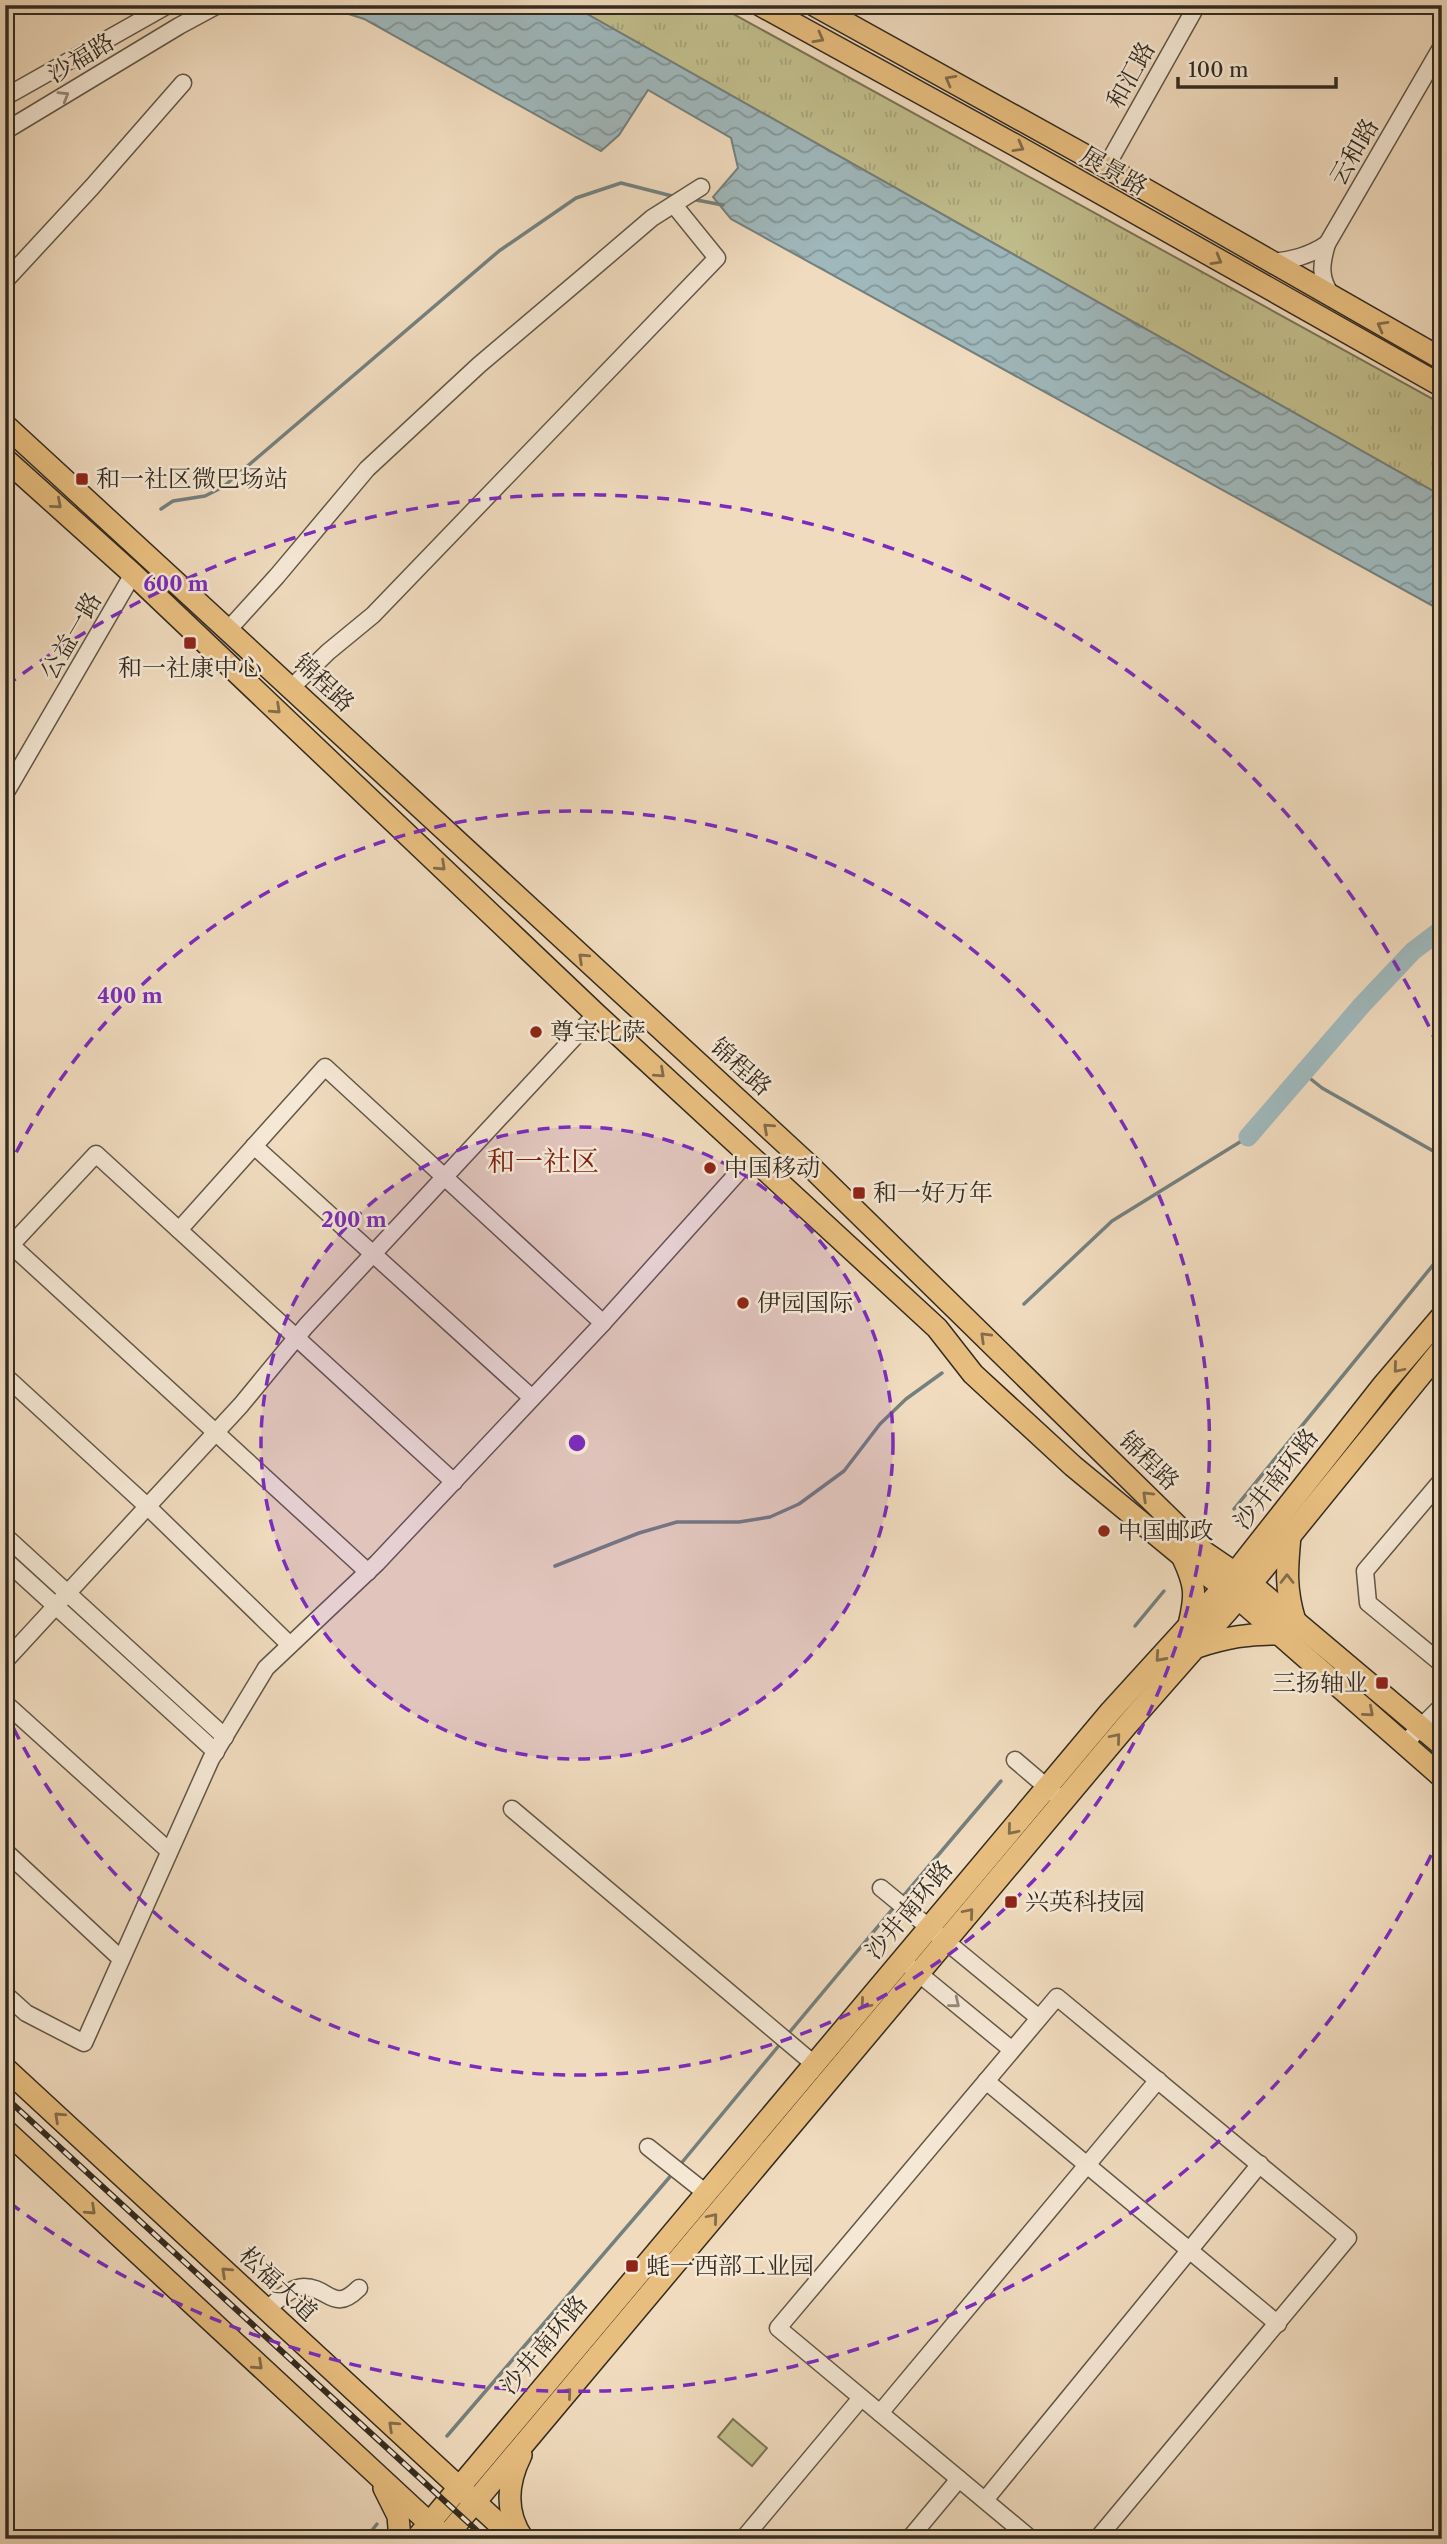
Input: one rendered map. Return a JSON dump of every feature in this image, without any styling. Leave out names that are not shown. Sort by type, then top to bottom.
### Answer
[{"type":"main road","name":"展景路","points":[[760,5],[1015,145],[1442,386]]},
{"type":"main road","name":"展景路","points":[[814,5],[1106,167],[1442,359]]},
{"type":"main road","name":"锦程路","points":[[5,425],[811,1167],[1237,1586],[1442,1745]]},
{"type":"main road","name":"锦程路","points":[[5,459],[133,574],[589,1007],[937,1328],[973,1374],[1073,1466],[1182,1556],[1237,1586]]},
{"type":"main road","points":[[589,1007],[603,977]]},
{"type":"main road","name":"沙井南环路","points":[[436,2535],[476,2503],[911,1966],[1055,1794],[1195,1647],[1237,1586],[1257,1545],[1384,1384],[1442,1316]]},
{"type":"main road","name":"沙井南环路","points":[[1055,1794],[1111,1711],[1188,1627],[1290,1536],[1442,1349]]},
{"type":"main road","points":[[1195,1647],[1229,1637],[1287,1627],[1286,1578],[1290,1536]]},
{"type":"main road","points":[[1204,1552],[1257,1545]]},
{"type":"main road","points":[[1182,1556],[1194,1583],[1195,1598],[1188,1627]]},
{"type":"main road","name":"锦程路","points":[[1287,1627],[1442,1777]]},
{"type":"main road","name":"沙井南环路","points":[[436,2535],[459,2488],[499,2440],[814,2064],[911,1966]]},
{"type":"main road","name":"松福大道","points":[[5,2068],[515,2539]]},
{"type":"main road","points":[[5,2130],[371,2469],[436,2535]]},
{"type":"main road","points":[[523,2539],[510,2510],[510,2487],[516,2465],[538,2428]]},
{"type":"main road","points":[[415,2446],[434,2459],[465,2462],[482,2455],[499,2440]]},
{"type":"main road","points":[[371,2469],[394,2506],[401,2527],[400,2539]]},
{"type":"street","name":"沙福路","points":[[5,97],[168,5]]},
{"type":"street","name":"沙福路","points":[[5,131],[218,5]]},
{"type":"street","name":"和汇路","points":[[1106,167],[1197,5]]},
{"type":"street","name":"云和路","points":[[1327,244],[1442,46]]},
{"type":"street","points":[[5,281],[183,83]]},
{"type":"street","points":[[228,630],[367,469],[479,365],[652,218],[701,187]]},
{"type":"street","points":[[291,688],[328,652],[373,615],[717,258],[674,205]]},
{"type":"street","points":[[1271,262],[1311,254],[1327,244]]},
{"type":"street","points":[[1327,244],[1321,265],[1324,285],[1334,298]]},
{"type":"street","name":"公益一路","points":[[5,794],[133,574]]},
{"type":"street","points":[[5,1661],[217,1432],[297,1338],[444,1177],[589,1007]]},
{"type":"street","points":[[179,1230],[325,1067],[603,1323]]},
{"type":"street","points":[[254,1146],[532,1398]]},
{"type":"street","points":[[368,1572],[11,1245],[96,1154],[454,1482]]},
{"type":"street","points":[[5,1994],[26,2013],[83,2043],[216,1752],[266,1668],[368,1572],[454,1482],[603,1323],[752,1157]]},
{"type":"street","points":[[5,1376],[148,1507],[290,1644]]},
{"type":"street","points":[[1442,1480],[1365,1571],[1368,1603],[1442,1664]]},
{"type":"street","points":[[1429,1495],[1442,1507]]},
{"type":"street","points":[[5,1536],[62,1600],[216,1752]]},
{"type":"street","points":[[5,1560],[62,1600],[225,1737]]},
{"type":"street","points":[[5,1703],[169,1851]]},
{"type":"street","points":[[1405,1743],[1442,1706]]},
{"type":"street","points":[[1015,1760],[1055,1794]]},
{"type":"street","points":[[512,1809],[814,2064]]},
{"type":"street","points":[[5,1851],[120,1958]]},
{"type":"street","points":[[881,1888],[1039,2018]]},
{"type":"street","points":[[911,1966],[1012,2050]]},
{"type":"street","points":[[1031,2539],[778,2328],[1057,1997],[1349,2238],[1097,2539]]},
{"type":"street","points":[[880,2413],[1158,2080]]},
{"type":"street","points":[[986,2081],[1278,2324]]},
{"type":"street","points":[[654,2152],[706,2193]]},
{"type":"street","points":[[985,2500],[1260,2164]]},
{"type":"street","points":[[267,2309],[291,2290],[304,2287],[337,2300],[346,2299],[359,2288]]},
{"type":"street","points":[[743,2539],[861,2398]]},
{"type":"street","points":[[909,2539],[959,2479]]},
{"type":"green space","points":[[571,5],[717,5],[1442,404],[1442,496]]},
{"type":"green space","points":[[733,2419],[767,2448],[752,2466],[718,2437]]},
{"type":"water","points":[[321,5],[571,5],[1442,496],[1442,611],[731,219],[713,197],[738,168],[731,138],[648,90],[619,135],[601,151],[364,19]]},
{"type":"waterway","points":[[161,509],[173,501],[205,496],[223,487],[499,251],[576,198],[621,183],[676,197]]},
{"type":"waterway","points":[[691,199],[723,205]]},
{"type":"waterway","points":[[1248,1137],[1362,1005],[1413,951],[1442,929]]},
{"type":"waterway","points":[[1302,1072],[1322,1088],[1442,1156]]},
{"type":"waterway","points":[[1024,1304],[1112,1221],[1248,1137]]},
{"type":"waterway","points":[[1234,1509],[1442,1254]]},
{"type":"waterway","points":[[555,1566],[639,1533],[677,1522],[739,1522],[770,1517],[799,1504],[844,1471],[880,1424],[906,1399],[942,1373]]},
{"type":"waterway","points":[[1135,1626],[1164,1591]]},
{"type":"waterway","points":[[900,1900],[1001,1781]]},
{"type":"waterway","points":[[788,2034],[895,1906]]},
{"type":"waterway","points":[[679,2166],[781,2043]]},
{"type":"waterway","points":[[447,2436],[674,2172]]},
{"type":"waterway","points":[[365,2539],[377,2524]]},
{"type":"railway","points":[[5,2097],[486,2539]]},
{"type":"place","name":"和一社区微巴场站","points":[[82,479]]},
{"type":"place","name":"和一社康中心","points":[[190,643]]},
{"type":"place","name":"尊宝比萨","points":[[536,1032]]},
{"type":"place","name":"中国移动","points":[[710,1168]]},
{"type":"place","name":"和一好万年","points":[[859,1193]]},
{"type":"place","name":"伊园国际","points":[[743,1303]]},
{"type":"place","name":"中国邮政","points":[[1104,1531]]},
{"type":"place","name":"三扬轴业","points":[[1382,1683]]},
{"type":"place","name":"兴英科技园","points":[[1011,1902]]},
{"type":"place","name":"蚝一西部工业园","points":[[632,2266]]},
{"type":"district","name":"和一社区","points":[[543,1161]]}]
